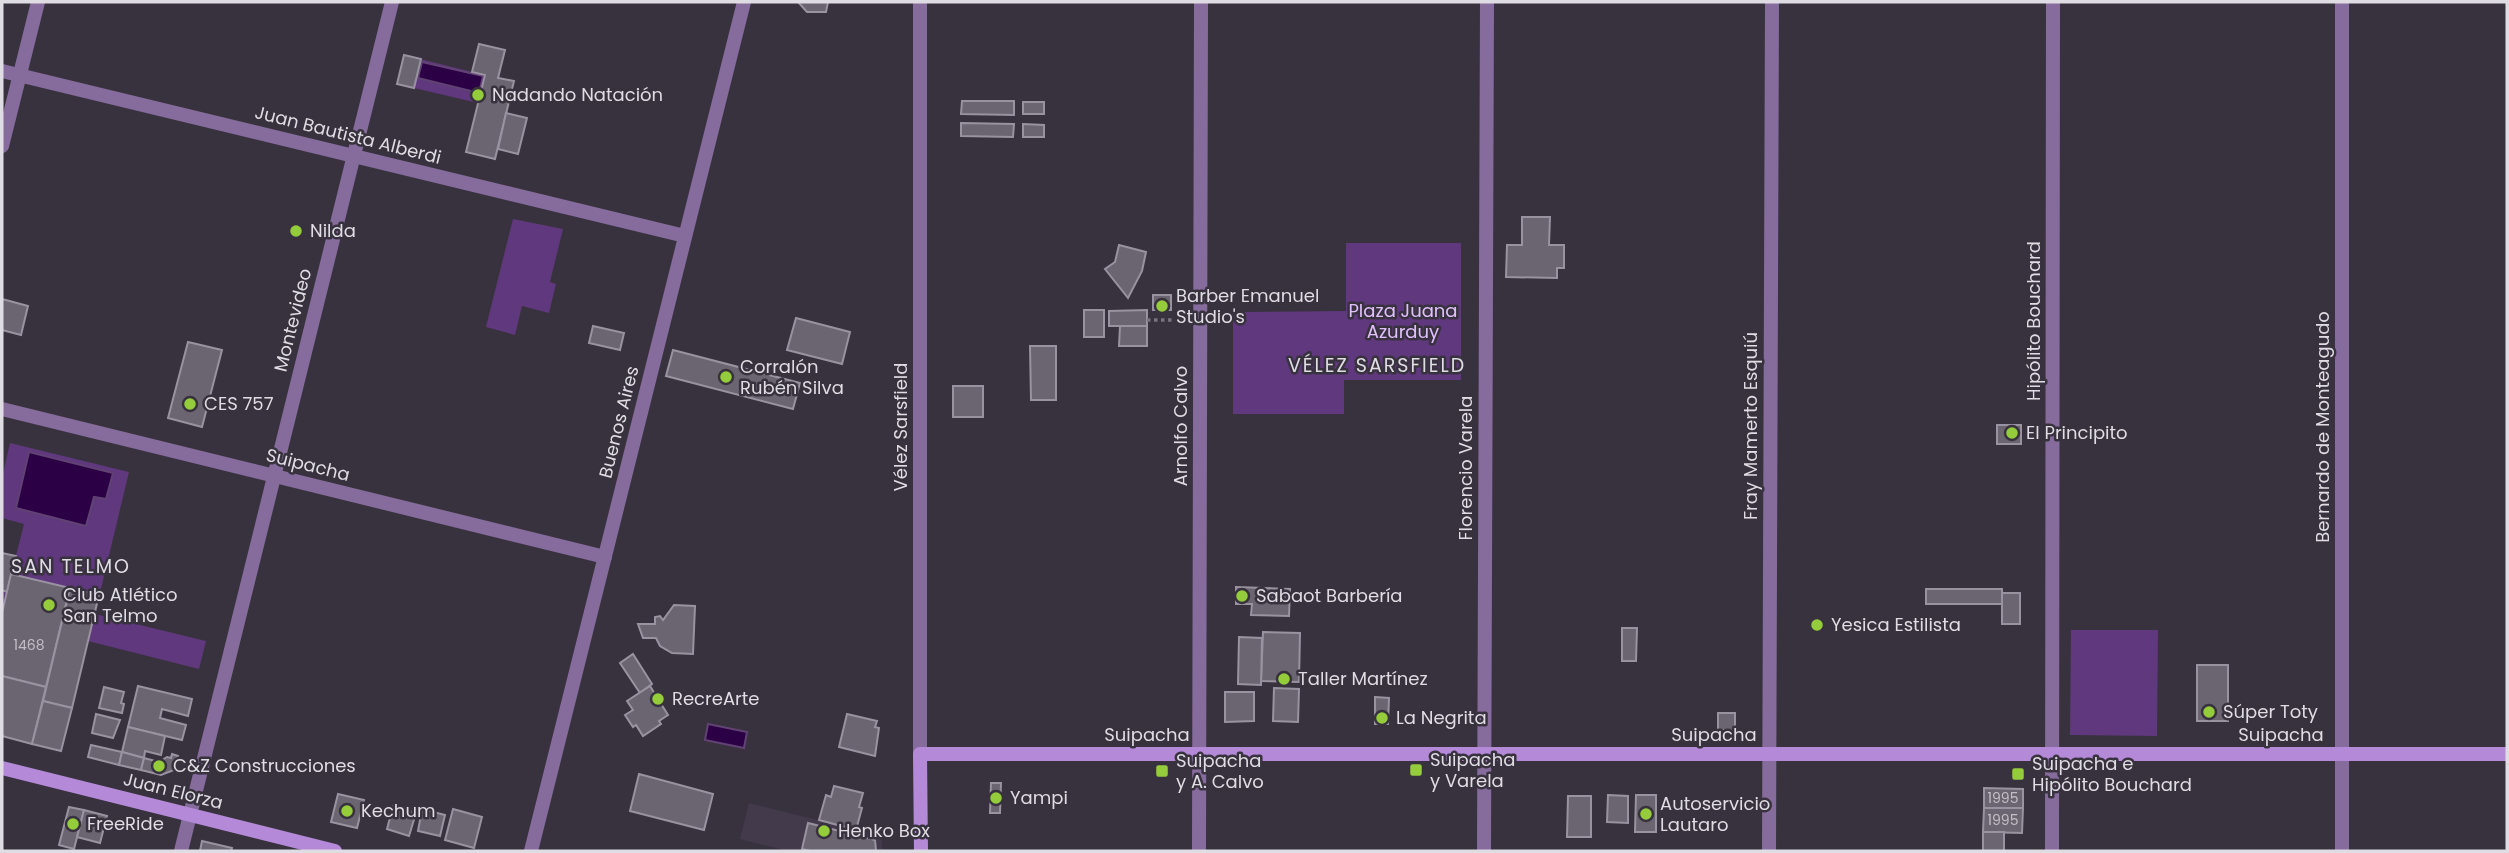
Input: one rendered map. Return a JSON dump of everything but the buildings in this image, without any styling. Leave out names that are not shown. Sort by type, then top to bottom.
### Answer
[{"type":"main road","name":"Suipacha","points":[[920,754],[2507,754]]},
{"type":"main road","name":"Vélez Sarsfield","points":[[920,754],[921,851]]},
{"type":"main road","name":"Juan Elorza","points":[[2,768],[335,851]]},
{"type":"street","points":[[2,146],[38,2]]},
{"type":"street","name":"Montevideo","points":[[181,851],[392,2]]},
{"type":"street","name":"Buenos Aires","points":[[531,851],[744,2]]},
{"type":"street","name":"Vélez Sarsfield","points":[[920,2],[920,754]]},
{"type":"street","name":"Arnolfo Calvo","points":[[1199,851],[1201,2]]},
{"type":"street","name":"Florencio Varela","points":[[1483,851],[1487,2]]},
{"type":"street","name":"Fray Mamerto Esquiú","points":[[1769,851],[1772,2]]},
{"type":"street","name":"Hipólito Bouchard","points":[[2052,851],[2053,2]]},
{"type":"street","name":"Bernardo de Monteagudo","points":[[2342,2],[2342,851]]},
{"type":"street","name":"Juan Bautista Alberdi","points":[[2,71],[685,236]]},
{"type":"street","name":"Suipacha","points":[[2,410],[605,557]]},
{"type":"path","points":[[1147,320],[1200,320]]},
{"type":"shaded area","points":[[422,62],[483,76],[479,93],[418,78]]},
{"type":"shaded area","points":[[29,452],[113,473],[106,499],[94,497],[86,526],[16,508]]},
{"type":"shaded area","points":[[708,724],[747,732],[744,748],[705,740]]},
{"type":"shaded area","points":[[749,803],[882,836],[882,851],[788,851],[740,839]]},
{"type":"green space","name":"Nadando Natación","points":[[479,44],[505,50],[498,77],[514,81],[495,159],[466,152],[478,103],[397,84],[404,55],[472,72]]},
{"type":"green space","points":[[513,219],[563,229],[550,282],[556,284],[549,313],[522,306],[515,335],[486,327]]},
{"type":"green space","name":"Plaza Juana Azurduy","points":[[1346,243],[1461,243],[1461,380],[1344,380],[1344,414],[1233,414],[1233,312],[1346,311]]},
{"type":"green space","name":"Club Atlético San Telmo","points":[[10,443],[129,472],[95,614],[206,641],[199,669],[88,641],[61,751],[2,736],[2,590],[7,591],[24,524],[2,518],[2,478]]},
{"type":"green space","points":[[2071,630],[2158,630],[2157,736],[2070,735]]},
{"type":"place","name":"Nadando Natación","points":[[478,95]]},
{"type":"place","name":"Nilda","points":[[296,231]]},
{"type":"place","name":"Barber Emanuel Studio's","points":[[1162,306]]},
{"type":"place","name":"Corralón Rubén Silva","points":[[726,377]]},
{"type":"place","name":"CES 757","points":[[190,404]]},
{"type":"place","name":"El Principito","points":[[2012,433]]},
{"type":"place","name":"Sabaot Barbería","points":[[1242,596]]},
{"type":"place","name":"Club Atlético San Telmo","points":[[49,605]]},
{"type":"place","name":"Yesica Estilista","points":[[1817,625]]},
{"type":"place","name":"Taller Martínez","points":[[1284,679]]},
{"type":"place","name":"RecreArte","points":[[658,699]]},
{"type":"place","name":"Súper Toty","points":[[2209,712]]},
{"type":"place","name":"La Negrita","points":[[1382,718]]},
{"type":"place","name":"C&Z Construcciones","points":[[159,766]]},
{"type":"place","name":"Suipacha y Varela","points":[[1416,770]]},
{"type":"place","name":"Suipacha y A. Calvo","points":[[1162,771]]},
{"type":"place","name":"Suipacha e Hipólito Bouchard","points":[[2018,774]]},
{"type":"place","name":"Yampi","points":[[996,798]]},
{"type":"place","name":"Kechum","points":[[347,811]]},
{"type":"place","name":"Autoservicio Lautaro","points":[[1646,814]]},
{"type":"place","name":"FreeRide","points":[[73,824]]},
{"type":"place","name":"Henko Box","points":[[824,831]]},
{"type":"district","name":"VÉLEZ SARSFIELD","points":[[1377,365]]},
{"type":"district","name":"SAN TELMO","points":[[71,566]]}]
